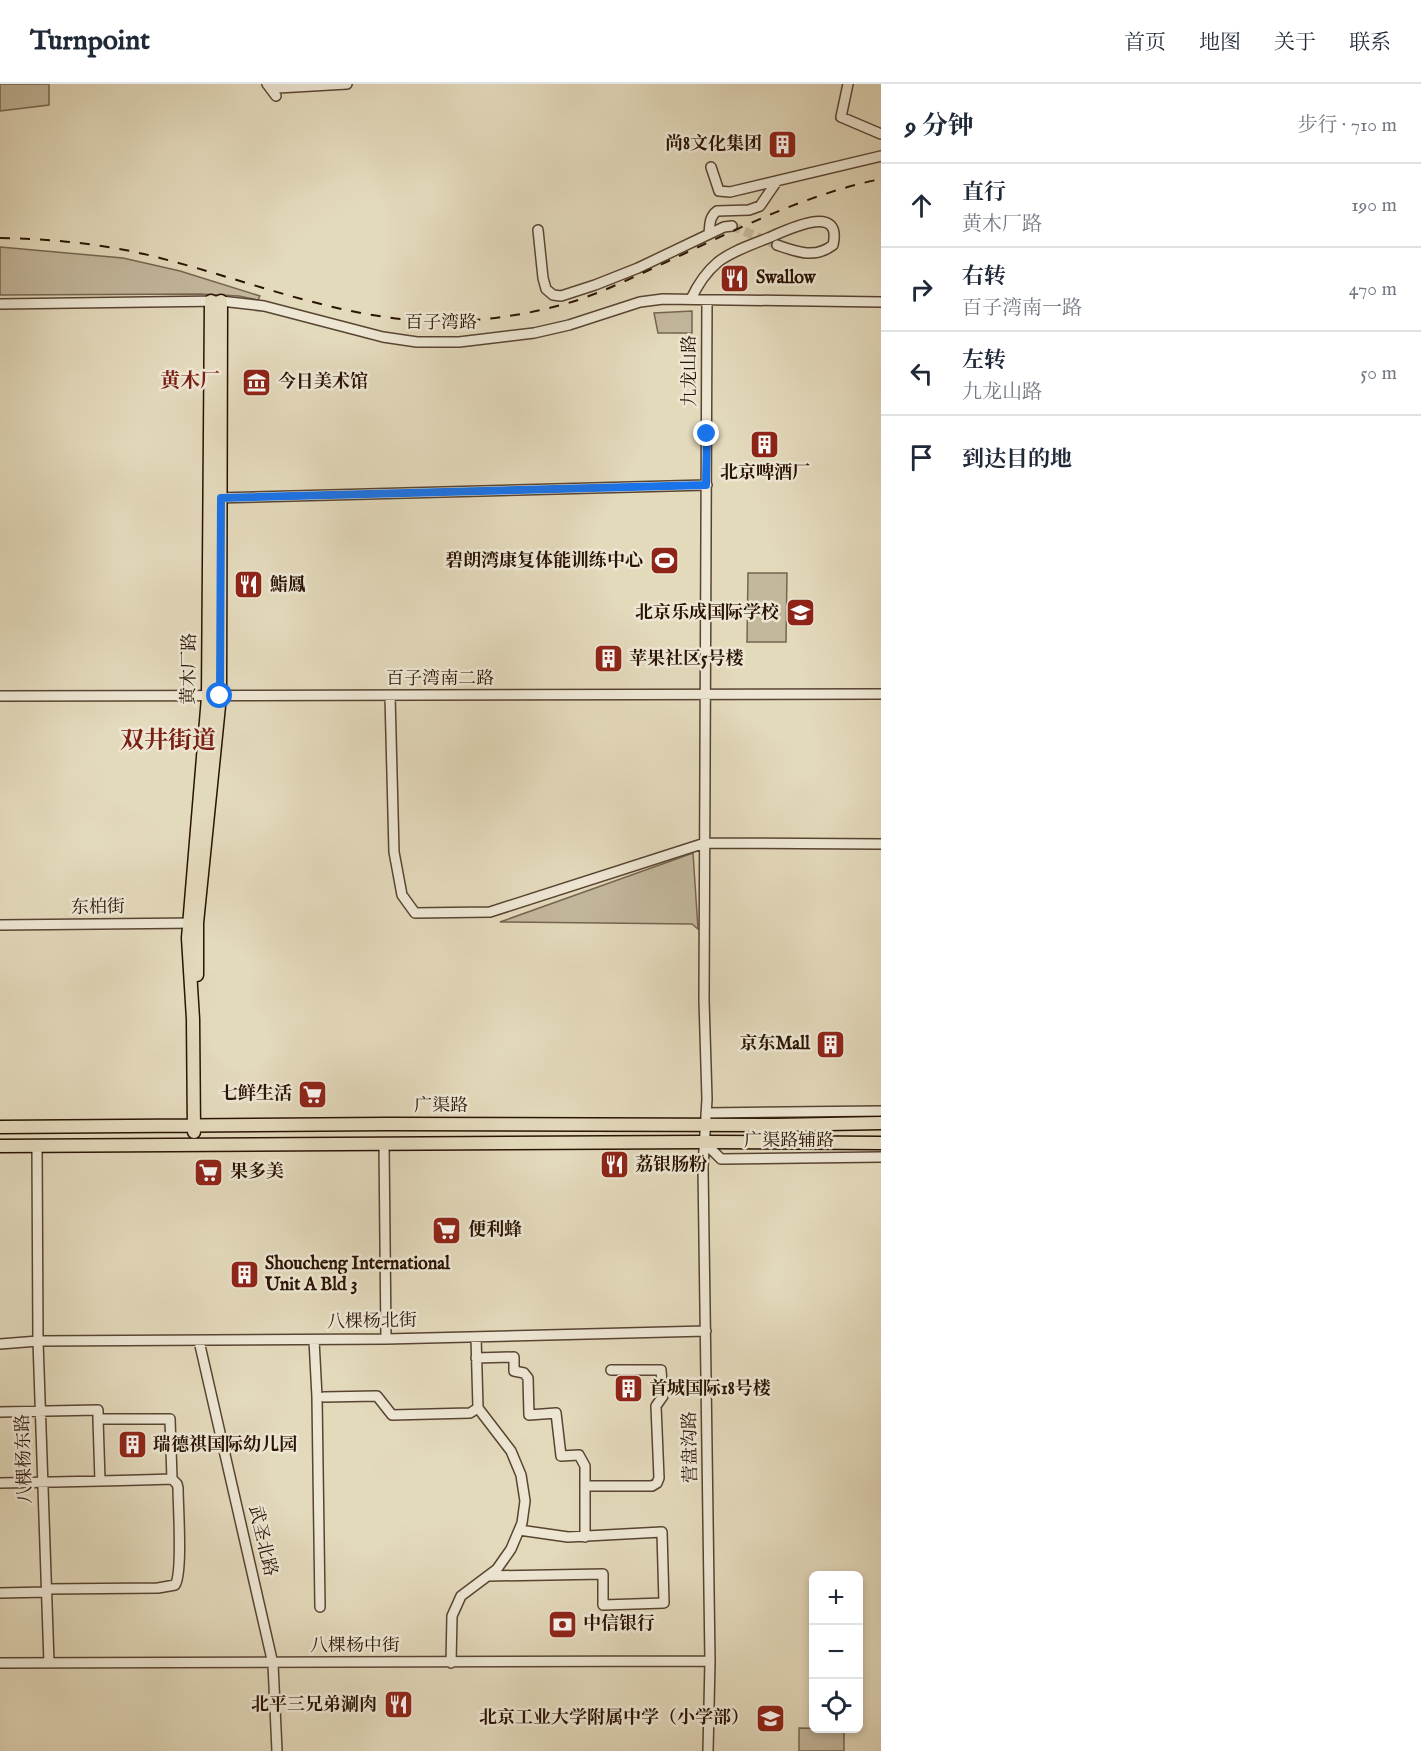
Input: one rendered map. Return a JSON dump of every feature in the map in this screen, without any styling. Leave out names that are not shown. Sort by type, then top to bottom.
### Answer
[{"type":"main road","name":"黄木厂路","points":[[198,1145],[193,923],[214,697],[216,301]]},
{"type":"main road","name":"广渠路","points":[[0,1127],[198,1127],[706,1119],[881,1123]]},
{"type":"main road","name":"广渠路","points":[[0,1146],[881,1143]]},
{"type":"street","points":[[267,84],[276,96]]},
{"type":"street","points":[[277,84],[278,88],[347,84]]},
{"type":"street","points":[[849,84],[841,117],[881,134]]},
{"type":"street","points":[[711,167],[719,191],[730,192],[881,156]]},
{"type":"street","points":[[709,234],[713,214],[749,210],[760,206],[777,181]]},
{"type":"street","points":[[691,299],[698,285],[717,263],[732,253],[818,220],[827,223],[835,239],[833,246],[825,252],[814,254],[802,253],[777,245]]},
{"type":"street","points":[[538,230],[546,289],[553,295],[561,296],[638,268],[724,227],[732,226]]},
{"type":"street","name":"百子湾路","points":[[0,304],[216,301],[264,306],[383,337],[417,342],[459,342],[534,333],[569,325],[640,302],[663,299],[881,302]]},
{"type":"street","name":"九龙山路","points":[[705,843],[707,300]]},
{"type":"street","points":[[215,498],[706,485]]},
{"type":"street","name":"百子湾南二路","points":[[0,696],[881,694]]},
{"type":"street","points":[[390,696],[394,852],[402,895],[415,913],[490,912],[705,843],[881,844]]},
{"type":"street","name":"营盘沟路","points":[[705,843],[706,1119],[703,1167],[710,1661],[708,1751]]},
{"type":"street","name":"东柏街","points":[[0,925],[193,923]]},
{"type":"street","name":"广渠路辅路","points":[[706,1119],[881,1111]]},
{"type":"street","name":"广渠路辅路","points":[[704,1142],[721,1158],[881,1157]]},
{"type":"street","points":[[384,1143],[386,1339]]},
{"type":"street","name":"八棵杨东路","points":[[37,1146],[38,1341],[49,1663]]},
{"type":"street","name":"八棵杨北街","points":[[0,1344],[38,1341],[386,1339],[706,1331]]},
{"type":"street","points":[[451,1663],[452,1616],[461,1596],[497,1569],[523,1530],[525,1501],[521,1475],[511,1451],[478,1408],[476,1337]]},
{"type":"street","points":[[314,1340],[320,1607]]},
{"type":"street","name":"武圣北路","points":[[199,1341],[273,1664],[277,1751]]},
{"type":"street","points":[[476,1358],[514,1357],[514,1371],[524,1373],[528,1378],[528,1415],[556,1413],[561,1455],[579,1455],[585,1466],[585,1537]]},
{"type":"street","points":[[585,1486],[652,1486],[659,1478],[656,1406],[663,1396],[661,1370],[611,1370]]},
{"type":"street","points":[[324,1397],[377,1396],[392,1415],[470,1413],[478,1408]]},
{"type":"street","points":[[0,1412],[98,1410],[100,1481]]},
{"type":"street","points":[[0,1593],[158,1588],[175,1585],[178,1581],[178,1488],[172,1479],[170,1419],[98,1419]]},
{"type":"street","points":[[0,1483],[172,1479]]},
{"type":"street","points":[[523,1530],[552,1530]]},
{"type":"street","points":[[488,1576],[603,1574],[603,1605],[664,1603],[662,1532],[568,1538],[523,1530]]},
{"type":"street","name":"八棵杨中街","points":[[0,1663],[710,1661]]},
{"type":"shaded area","points":[[0,84],[49,84],[49,105],[0,111]]},
{"type":"shaded area","points":[[0,247],[123,258],[180,271],[260,296],[258,300],[239,296],[200,294],[0,295]]},
{"type":"shaded area","points":[[692,311],[692,333],[658,333],[654,313]]},
{"type":"shaded area","points":[[748,573],[787,573],[786,642],[747,642]]},
{"type":"shaded area","points":[[693,853],[698,929],[692,924],[500,922]]},
{"type":"shaded area","points":[[799,1728],[809,1728],[809,1733],[844,1733],[844,1751],[799,1751]]},
{"type":"tunnel","points":[[732,226],[777,245]]},
{"type":"railway","points":[[0,238],[80,243],[140,253],[308,301],[383,317],[422,321],[475,320],[505,317],[578,300],[774,213],[827,193],[881,179]]},
{"type":"place","name":"尚8文化集团","points":[[783,144]]},
{"type":"place","name":"Swallow","points":[[735,278]]},
{"type":"place","name":"今日美术馆","points":[[257,382]]},
{"type":"place","name":"北京啤酒厂","points":[[765,444]]},
{"type":"place","name":"碧朗湾康复体能训练中心","points":[[664,561]]},
{"type":"place","name":"鮨鳳","points":[[249,585]]},
{"type":"place","name":"北京乐成国际学校","points":[[800,613]]},
{"type":"place","name":"苹果社区5号楼","points":[[608,659]]},
{"type":"place","name":"京东Mall","points":[[831,1044]]},
{"type":"place","name":"七鲜生活","points":[[313,1094]]},
{"type":"place","name":"荔银肠粉","points":[[614,1165]]},
{"type":"place","name":"果多美","points":[[209,1172]]},
{"type":"place","name":"便利蜂","points":[[447,1230]]},
{"type":"place","name":"Shoucheng International Unit A Bld 3","points":[[244,1274]]},
{"type":"place","name":"首城国际18号楼","points":[[628,1389]]},
{"type":"place","name":"瑞德祺国际幼儿园","points":[[132,1445]]},
{"type":"place","name":"中信银行","points":[[562,1624]]},
{"type":"place","name":"北平三兄弟涮肉","points":[[398,1705]]},
{"type":"place","name":"北京工业大学附属中学（小学部）","points":[[770,1718]]},
{"type":"district","name":"黄木厂","points":[[190,381]]},
{"type":"district","name":"双井街道","points":[[168,741]]},
{"type":"route","points":[[220,696],[221,498],[706,485],[707,434]]}]
